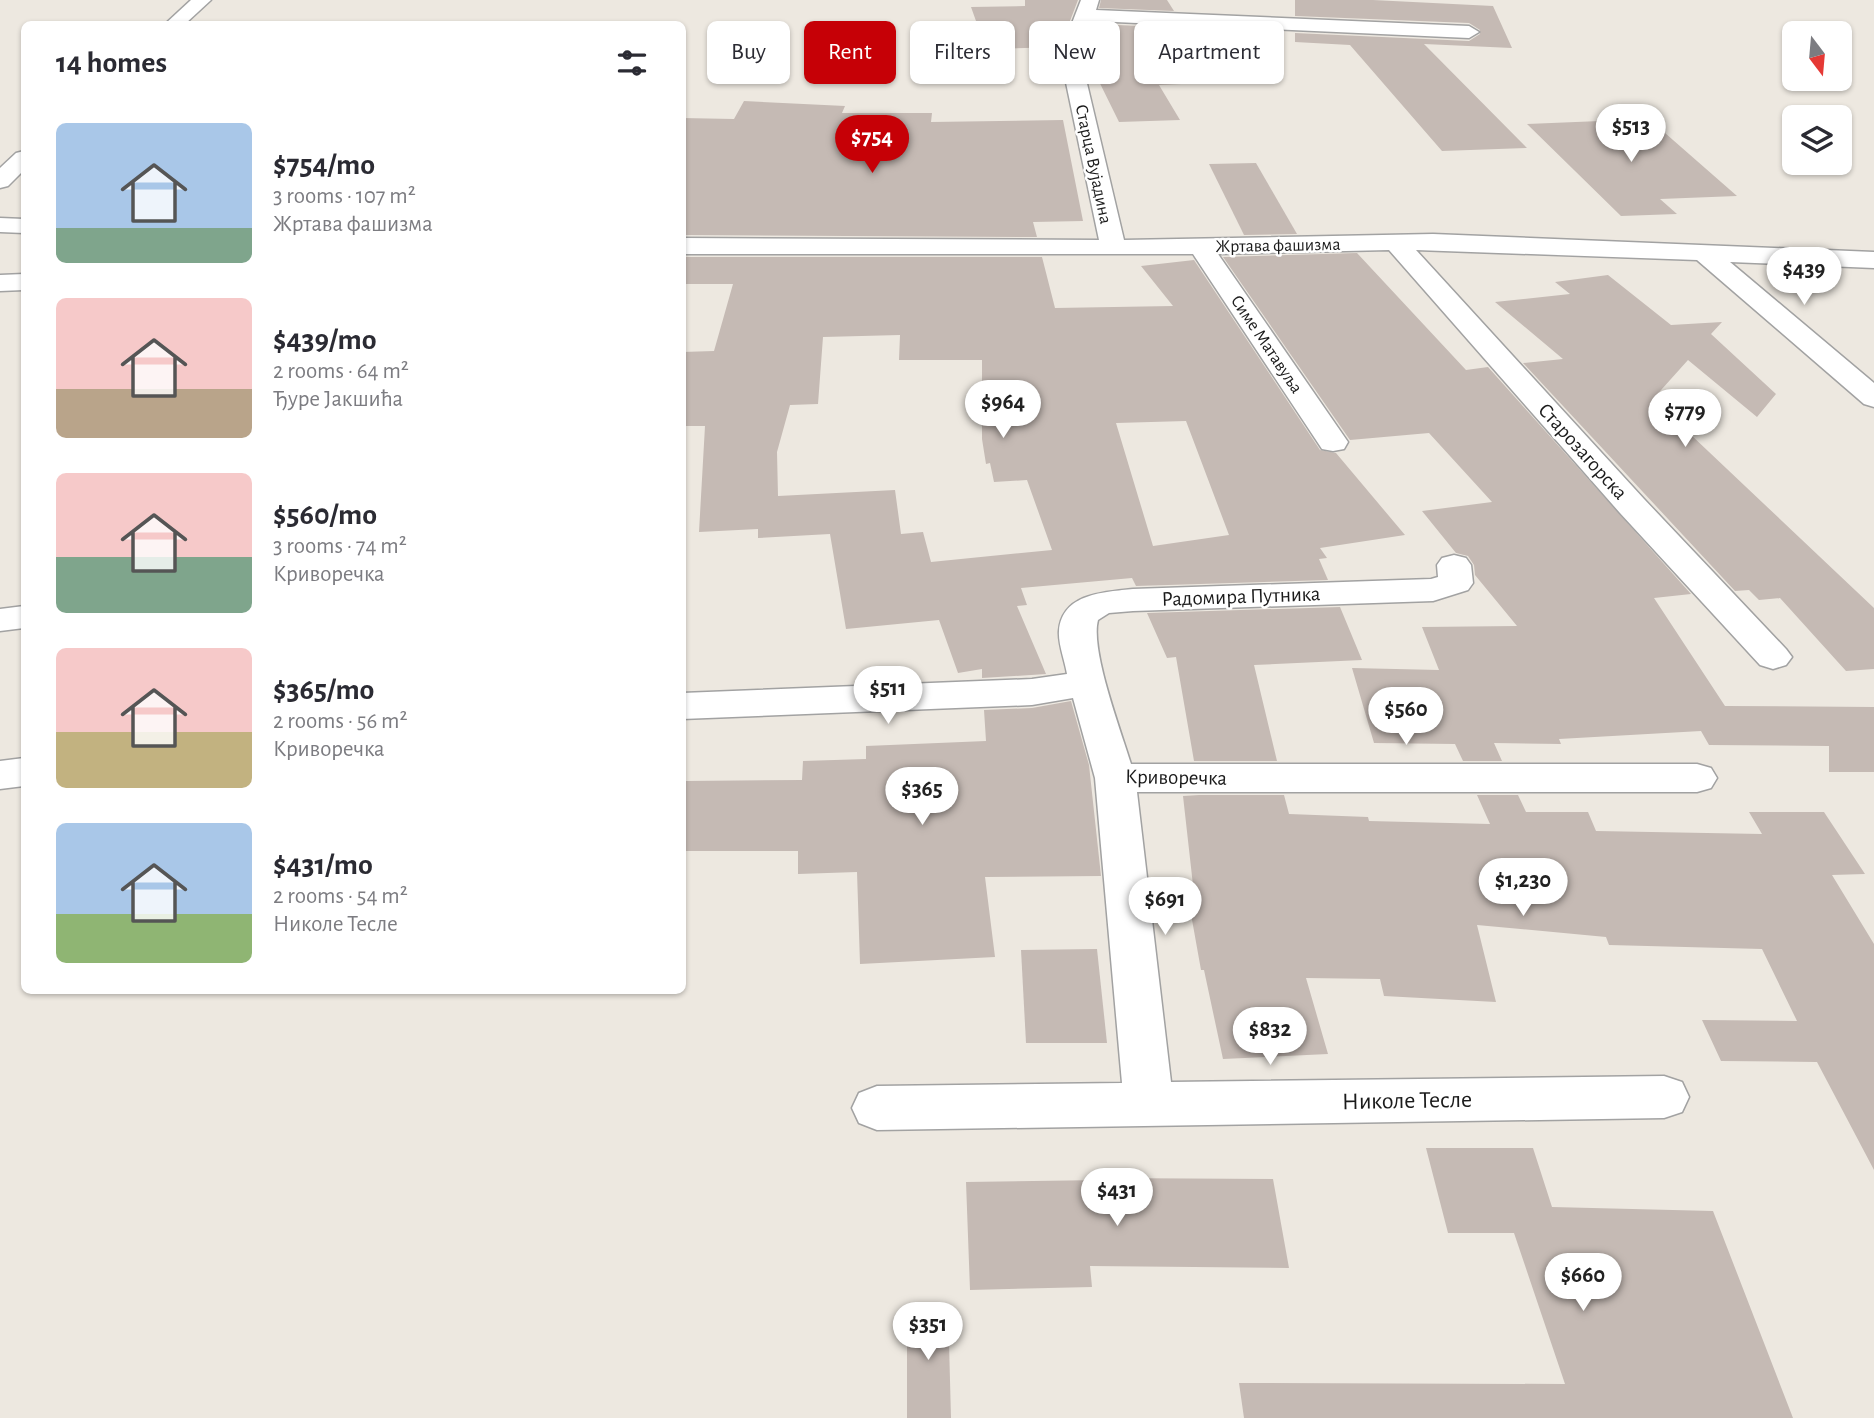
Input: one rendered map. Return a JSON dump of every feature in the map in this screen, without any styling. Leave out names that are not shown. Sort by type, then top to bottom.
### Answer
[{"type":"street","points":[[178,21],[202,0]]},
{"type":"street","points":[[1088,7],[1469,32]]},
{"type":"street","name":"Старца Вујадина","points":[[1088,7],[1070,54],[1113,248]]},
{"type":"street","points":[[0,181],[16,149]]},
{"type":"street","points":[[0,225],[21,226]]},
{"type":"street","name":"Жртава фашизма","points":[[686,246],[1113,248],[1395,242],[1874,260]]},
{"type":"street","name":"Старозагорска","points":[[1395,242],[1632,506],[1773,657]]},
{"type":"street","name":"Симе Матавуља","points":[[1200,246],[1333,442]]},
{"type":"street","points":[[1703,253],[1874,398]]},
{"type":"street","points":[[0,283],[21,282]]},
{"type":"street","name":"Радомира Путника","points":[[1088,683],[1077,631],[1082,614],[1100,603],[1433,590],[1455,583],[1454,565]]},
{"type":"street","points":[[0,620],[21,617]]},
{"type":"street","points":[[686,706],[1032,692],[1088,683]]},
{"type":"street","name":"Криворечка","points":[[1088,683],[1115,778],[1698,778]]},
{"type":"street","points":[[0,775],[21,772]]},
{"type":"street","points":[[1115,778],[1149,1104]]},
{"type":"street","name":"Николе Тесле","points":[[877,1108],[1664,1097]]},
{"type":"building","points":[[1025,0],[1078,0],[1070,21],[1029,21],[1029,48],[1015,48],[1015,21],[976,21],[971,7],[1025,6]]},
{"type":"building","points":[[1101,0],[1167,0],[1174,11],[1099,8]]},
{"type":"building","points":[[1295,0],[1373,0],[1493,6],[1512,48],[1424,44],[1527,148],[1442,151],[1350,45],[1295,42],[1295,33],[1469,41],[1480,34],[1480,30],[1469,23],[1295,16]]},
{"type":"building","points":[[1120,25],[1134,26],[1134,84],[1181,84],[1159,85],[1180,120],[1119,122],[1100,84],[1120,84]]},
{"type":"building","points":[[744,101],[845,106],[842,113],[932,113],[931,122],[1063,120],[1083,221],[1033,222],[1037,237],[686,235],[686,118],[734,119]]},
{"type":"building","points":[[1649,119],[1737,196],[1660,199],[1677,214],[1621,216],[1527,124]]},
{"type":"building","points":[[1256,163],[1297,234],[1244,235],[1209,164]]},
{"type":"building","points":[[1357,253],[1466,370],[1488,367],[1691,594],[1654,598],[1725,706],[1874,707],[1874,772],[1829,772],[1829,746],[1709,745],[1701,731],[1559,739],[1561,744],[1494,743],[1502,761],[1463,761],[1455,744],[1374,743],[1352,668],[1439,670],[1422,627],[1517,626],[1475,575],[1474,565],[1468,556],[1456,553],[1422,511],[1492,502],[1429,433],[1350,440],[1223,257]]},
{"type":"building","points":[[686,257],[1042,257],[1055,308],[1173,306],[1141,266],[1194,260],[1320,450],[1336,453],[1405,535],[1320,548],[1327,558],[1319,559],[1328,580],[1136,586],[1132,578],[1021,588],[1027,605],[1017,606],[1046,674],[982,678],[982,669],[958,673],[939,620],[846,629],[830,534],[758,538],[758,529],[699,532],[705,426],[686,426],[686,352],[714,351],[733,284],[686,284]],"holes":[[[900,335],[899,360],[982,360],[982,439],[986,464],[990,463],[994,482],[1027,480],[1052,550],[931,562],[923,532],[901,534],[895,490],[778,496],[777,452],[790,405],[818,404],[823,337]],[[1186,421],[1229,535],[1153,546],[1116,423]]]},
{"type":"building","points":[[1608,275],[1671,325],[1722,322],[1711,334],[1776,394],[1757,417],[1688,360],[1653,399],[1874,608],[1874,669],[1846,671],[1780,598],[1759,600],[1749,590],[1735,591],[1523,363],[1563,359],[1495,302],[1570,294],[1555,282]]},
{"type":"building","points":[[1340,607],[1362,660],[1254,665],[1277,761],[1194,761],[1176,657],[1167,658],[1147,613]]},
{"type":"building","points":[[1071,701],[1089,765],[1101,876],[985,877],[995,957],[860,964],[857,872],[798,874],[798,851],[686,851],[686,781],[802,780],[803,761],[866,759],[866,746],[986,741],[984,710],[1032,708]]},
{"type":"building","points":[[1284,795],[1289,814],[1368,817],[1369,821],[1490,824],[1477,795],[1518,795],[1526,812],[1588,812],[1596,831],[1762,834],[1749,812],[1824,812],[1865,874],[1832,875],[1874,944],[1874,1170],[1817,1062],[1721,1061],[1702,1020],[1797,1021],[1762,949],[1609,945],[1606,937],[1477,925],[1496,1002],[1384,996],[1380,979],[1306,978],[1328,1054],[1223,1059],[1204,970],[1201,970],[1189,903],[1195,903],[1183,796]]},
{"type":"building","points":[[1097,949],[1107,1043],[1026,1043],[1021,950]]},
{"type":"building","points":[[1426,1148],[1533,1148],[1552,1207],[1713,1211],[1793,1418],[1244,1418],[1239,1383],[1565,1384],[1514,1233],[1448,1233]]},
{"type":"building","points":[[1102,1178],[1273,1179],[1289,1268],[1090,1266],[1092,1287],[970,1290],[966,1182]]},
{"type":"building","points":[[948,1305],[951,1418],[907,1418],[907,1306]]}]
